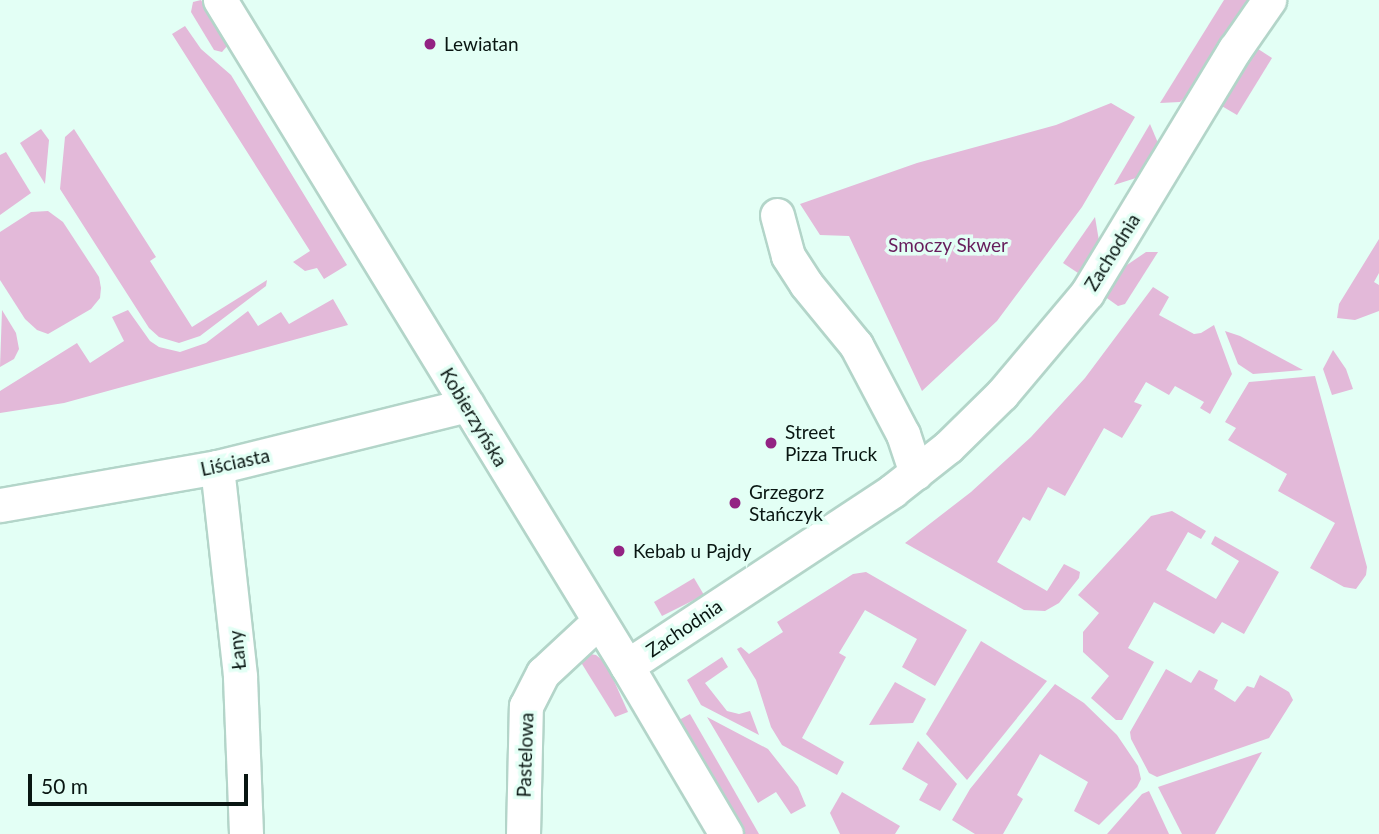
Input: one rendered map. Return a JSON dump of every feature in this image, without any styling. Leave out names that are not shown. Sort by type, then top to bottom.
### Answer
[{"type":"street","name":"Kobierzyńska","points":[[220,0],[627,666],[726,834]]},
{"type":"street","name":"Zachodnia","points":[[627,666],[837,529],[916,473],[948,447],[1002,394],[1072,313],[1110,258],[1235,49],[1269,0]]},
{"type":"street","points":[[777,215],[788,256],[806,284],[856,345],[903,434],[916,473]]},
{"type":"street","name":"Liściasta","points":[[0,505],[217,467],[467,405]]},
{"type":"street","name":"Łany","points":[[217,467],[240,677],[246,834]]},
{"type":"street","name":"Pastelowa","points":[[523,834],[526,706],[543,673],[599,621]]},
{"type":"green space","points":[[201,0],[228,45],[222,52],[214,50],[191,12],[193,2]]},
{"type":"green space","points":[[1224,0],[1250,0],[1192,91],[1180,102],[1160,103]]},
{"type":"green space","points":[[185,26],[201,49],[231,75],[347,265],[324,279],[317,268],[305,271],[293,262],[310,251],[172,34]]},
{"type":"green space","points":[[1255,47],[1272,58],[1237,115],[1220,105]]},
{"type":"green space","name":"Smoczy Skwer","points":[[1111,103],[1135,117],[1082,207],[997,321],[922,391],[849,236],[820,235],[800,204],[917,163],[1056,125]]},
{"type":"green space","points":[[1150,124],[1158,143],[1155,156],[1139,177],[1114,185]]},
{"type":"green space","points":[[41,129],[49,140],[45,184],[20,143]]},
{"type":"green space","points":[[74,129],[156,257],[150,261],[192,327],[267,280],[266,286],[200,336],[179,343],[159,337],[149,328],[60,189],[65,137]]},
{"type":"green space","points":[[6,152],[31,193],[0,215],[0,155]]},
{"type":"green space","points":[[48,211],[63,222],[99,277],[101,288],[100,298],[91,309],[48,334],[37,330],[25,319],[0,280],[0,232],[31,212]]},
{"type":"green space","points":[[1095,217],[1099,241],[1081,275],[1063,263]]},
{"type":"green space","points":[[1379,239],[1379,273],[1374,282],[1379,285],[1379,311],[1355,320],[1337,318],[1339,304]]},
{"type":"green space","points":[[1146,252],[1158,252],[1125,304],[1118,306],[1104,296],[1124,267]]},
{"type":"green space","points":[[1153,287],[1169,297],[1159,315],[1194,334],[1214,325],[1232,374],[1210,414],[1200,408],[1204,402],[1175,386],[1169,395],[1146,382],[1134,402],[1142,405],[1122,438],[1104,428],[1065,496],[1048,487],[1030,521],[1023,517],[997,562],[1047,591],[1064,564],[1080,572],[1079,578],[1059,603],[1045,611],[1024,610],[905,543],[971,492],[1031,437],[1085,378]]},
{"type":"green space","points":[[333,299],[348,325],[64,403],[0,413],[0,391],[77,343],[90,363],[124,341],[112,317],[128,310],[150,341],[159,347],[180,352],[206,343],[248,311],[258,326],[281,312],[289,324]]},
{"type":"green space","points":[[2,310],[16,333],[19,349],[14,359],[0,367]]},
{"type":"green space","points":[[1225,331],[1240,336],[1303,370],[1253,374],[1238,364]]},
{"type":"green space","points":[[1333,350],[1346,369],[1353,389],[1332,395],[1323,369]]},
{"type":"green space","points":[[1315,376],[1367,567],[1366,575],[1356,589],[1344,587],[1310,568],[1335,523],[1278,491],[1287,474],[1228,440],[1236,428],[1225,422],[1249,382]]},
{"type":"green space","points":[[1172,511],[1206,531],[1201,539],[1188,532],[1166,570],[1216,599],[1239,561],[1211,544],[1215,536],[1279,572],[1244,634],[1222,622],[1214,634],[1154,602],[1128,648],[1154,662],[1122,720],[1116,720],[1091,698],[1109,676],[1083,652],[1083,632],[1099,613],[1078,595],[1151,516]]},
{"type":"green space","points":[[866,572],[967,630],[935,686],[902,667],[917,639],[865,610],[839,653],[846,657],[802,738],[844,762],[837,775],[782,745],[771,727],[756,680],[737,649],[741,647],[749,654],[783,632],[777,622],[853,574]]},
{"type":"green space","points":[[694,578],[704,595],[662,616],[654,602]]},
{"type":"green space","points":[[981,641],[1047,681],[967,780],[926,734]]},
{"type":"green space","points":[[584,653],[596,655],[606,663],[628,712],[615,717],[577,656]]},
{"type":"green space","points":[[722,657],[728,667],[705,683],[727,711],[739,714],[750,711],[759,735],[701,705],[687,680]]},
{"type":"green space","points":[[1166,669],[1191,683],[1199,670],[1218,680],[1214,689],[1235,702],[1247,686],[1254,688],[1260,675],[1289,692],[1293,700],[1269,738],[1157,777],[1149,773],[1130,732]]},
{"type":"green space","points":[[895,682],[926,699],[913,723],[869,725]]},
{"type":"green space","points":[[1055,684],[1084,703],[1117,735],[1138,766],[1141,779],[1137,787],[1099,825],[1074,811],[1088,782],[1040,754],[1017,795],[1023,799],[1003,834],[975,834],[952,820],[970,789]]},
{"type":"green space","points":[[690,714],[759,834],[744,834],[679,720]]},
{"type":"green space","points":[[707,717],[768,749],[798,787],[806,806],[791,814],[776,792],[758,803]]},
{"type":"green space","points":[[918,741],[957,784],[940,811],[919,800],[928,784],[902,769]]},
{"type":"green space","points":[[1262,752],[1215,834],[1182,834],[1158,787]]},
{"type":"green space","points":[[1149,791],[1169,834],[1107,834],[1142,794]]},
{"type":"green space","points":[[842,792],[900,826],[895,834],[840,834],[830,813]]},
{"type":"place","name":"Lewiatan","points":[[430,44]]},
{"type":"place","name":"Street Pizza Truck","points":[[771,443]]},
{"type":"place","name":"Grzegorz Stańczyk","points":[[735,503]]},
{"type":"place","name":"Kebab u Pajdy","points":[[619,551]]}]
